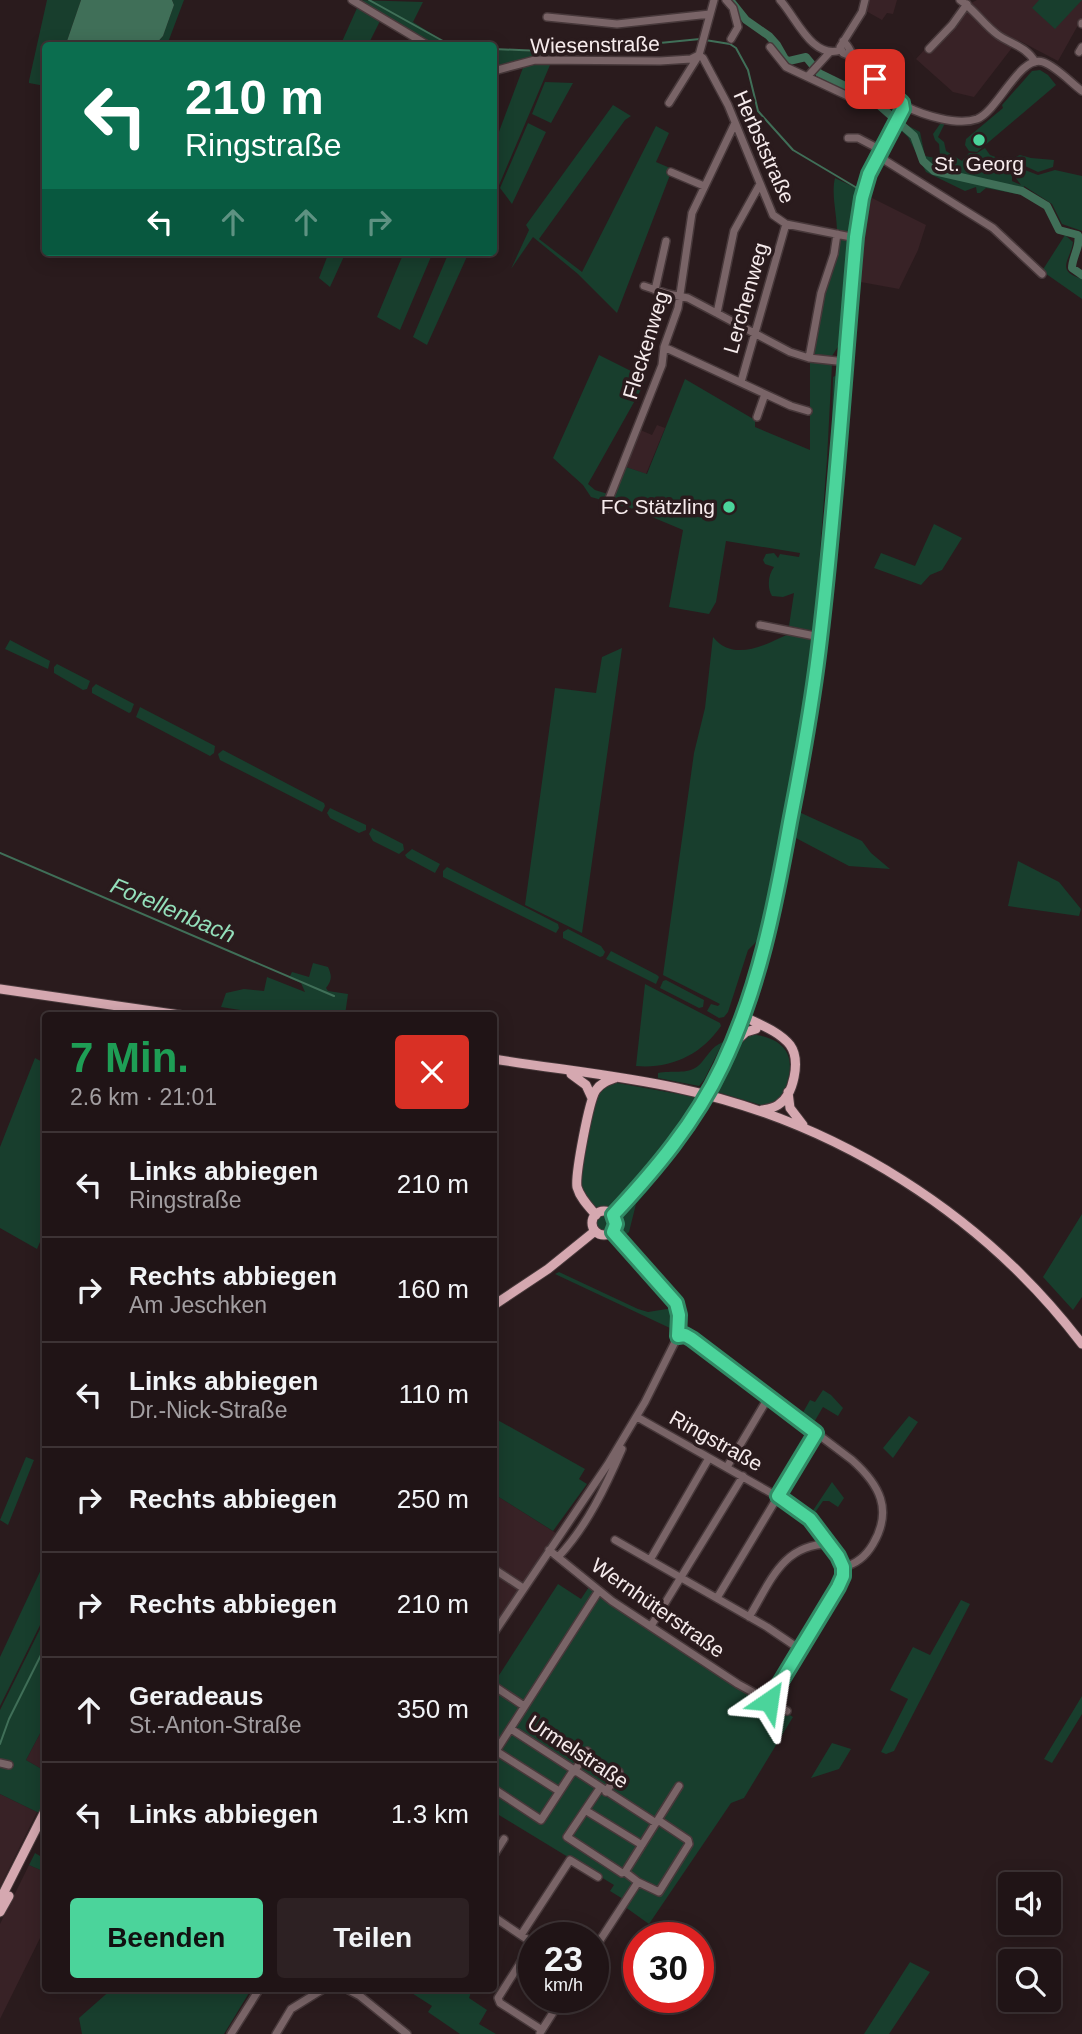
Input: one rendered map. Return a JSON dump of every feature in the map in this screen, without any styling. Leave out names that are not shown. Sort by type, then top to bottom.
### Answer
[{"type":"main road","points":[[0,989],[159,1012]]},
{"type":"main road","points":[[743,1016],[756,1029],[776,1034]]},
{"type":"main road","points":[[743,1016],[785,1040],[794,1052],[795,1069],[788,1092],[779,1105],[760,1110]]},
{"type":"main road","points":[[613,1215],[666,1156],[700,1106],[730,1049],[743,1016]]},
{"type":"main road","points":[[730,1049],[742,1035],[756,1029]]},
{"type":"main road","points":[[497,1059],[676,1087],[760,1110],[807,1129],[881,1166],[927,1195],[975,1231],[1022,1275],[1082,1344]]},
{"type":"main road","points":[[567,1071],[582,1080],[592,1098]]},
{"type":"main road","points":[[596,1214],[582,1199],[577,1187],[592,1098],[600,1085],[616,1077]]},
{"type":"main road","points":[[788,1092],[790,1108],[807,1129]]},
{"type":"main road","points":[[605,1211],[613,1215],[616,1224],[613,1232],[604,1235],[595,1231],[592,1223],[596,1214],[605,1211]]},
{"type":"main road","points":[[497,1303],[548,1269],[595,1231]]},
{"type":"main road","points":[[0,1900],[42,1817]]},
{"type":"main road","points":[[0,1912],[42,1830]]},
{"type":"street","points":[[352,0],[422,42]]},
{"type":"street","points":[[669,103],[699,55],[714,0]]},
{"type":"street","points":[[726,0],[733,8],[738,27],[731,39]]},
{"type":"street","points":[[780,0],[806,35],[820,49],[830,53]]},
{"type":"street","points":[[841,50],[843,41],[862,12],[865,0]]},
{"type":"street","points":[[929,49],[964,2],[998,35],[1030,53],[1035,62]]},
{"type":"street","points":[[547,17],[617,23],[710,13]]},
{"type":"street","points":[[843,41],[852,54],[903,106],[951,120],[976,119],[987,113],[1023,68],[1035,62],[1043,62],[1081,89]]},
{"type":"street","points":[[771,47],[786,67],[813,71],[850,97]]},
{"type":"street","points":[[813,71],[830,53],[841,50]]},
{"type":"street","points":[[841,50],[846,55],[852,54]]},
{"type":"street","name":"Wiesenstraße","points":[[497,71],[535,60],[657,61],[691,59],[699,55]]},
{"type":"street","name":"Herbststraße","points":[[699,55],[728,105],[773,215],[786,224],[856,237]]},
{"type":"street","points":[[743,1016],[759,973],[773,912],[805,744],[820,637],[856,237],[862,198],[879,153],[903,106]]},
{"type":"street","name":"Fleckenweg","points":[[605,509],[662,365],[664,347],[676,317],[680,297],[690,224],[704,186],[735,123]]},
{"type":"street","points":[[848,138],[858,138],[993,228],[1042,274]]},
{"type":"street","points":[[671,172],[704,186]]},
{"type":"street","points":[[717,313],[734,231],[760,184]]},
{"type":"street","name":"Lerchenweg","points":[[741,382],[786,224]]},
{"type":"street","points":[[809,358],[821,293],[834,254],[837,234]]},
{"type":"street","points":[[655,290],[666,241]]},
{"type":"street","points":[[644,286],[688,298],[790,352],[809,358],[846,362]]},
{"type":"street","points":[[664,347],[808,411]]},
{"type":"street","points":[[757,417],[765,394]]},
{"type":"street","points":[[760,625],[820,637]]},
{"type":"street","points":[[559,1556],[579,1529],[678,1336],[679,1315],[672,1297],[613,1232]]},
{"type":"street","points":[[678,1336],[685,1335],[692,1339],[862,1469],[878,1492],[883,1507],[883,1522],[870,1548],[857,1562],[843,1567],[843,1576],[838,1587],[769,1701]]},
{"type":"street","points":[[727,1467],[768,1398]]},
{"type":"street","name":"Ringstraße","points":[[637,1416],[778,1496],[810,1519],[838,1556],[843,1567]]},
{"type":"street","points":[[717,1598],[816,1433]]},
{"type":"street","points":[[650,1560],[709,1458]]},
{"type":"street","points":[[497,1628],[549,1550],[611,1465]]},
{"type":"street","points":[[652,1626],[743,1476]]},
{"type":"street","points":[[816,1544],[822,1536]]},
{"type":"street","points":[[615,1540],[750,1617],[801,1650]]},
{"type":"street","points":[[750,1617],[783,1560],[816,1544],[829,1544]]},
{"type":"street","name":"Wernhüterstraße","points":[[549,1550],[598,1592],[710,1667],[787,1711]]},
{"type":"street","points":[[497,1571],[523,1588]]},
{"type":"street","name":"Urmelstraße","points":[[598,1592],[511,1729],[603,1790],[688,1840],[690,1844],[659,1892],[638,1882]]},
{"type":"street","points":[[497,1687],[524,1706]]},
{"type":"street","points":[[497,1749],[511,1729]]},
{"type":"street","points":[[497,1791],[541,1820],[587,1751]]},
{"type":"street","points":[[497,1753],[559,1791]]},
{"type":"street","points":[[609,1928],[638,1882],[567,1838],[586,1810],[619,1772]]},
{"type":"street","points":[[625,1872],[679,1786]]},
{"type":"street","points":[[586,1810],[642,1845]]},
{"type":"street","points":[[497,1850],[503,1839]]},
{"type":"street","points":[[530,1922],[570,1860],[598,1877]]},
{"type":"street","points":[[497,1919],[518,1934]]},
{"type":"street","points":[[518,1967],[498,1998],[500,2003],[541,2032],[553,2013]]},
{"type":"street","points":[[234,2033],[258,1992]]},
{"type":"street","points":[[275,2034],[294,2007],[318,1992]]},
{"type":"street","points":[[353,1992],[407,2034]]},
{"type":"shaded area","points":[[47,0],[81,0],[68,42],[42,42],[42,85],[29,81]]},
{"type":"shaded area","points":[[81,0],[172,0],[174,5],[163,36],[158,42],[67,41]]},
{"type":"shaded area","points":[[172,0],[184,0],[168,42],[158,42],[163,36],[174,5]]},
{"type":"shaded area","points":[[355,0],[423,2],[413,22],[444,42],[428,42]]},
{"type":"shaded area","points":[[869,0],[897,0],[893,14],[887,13],[882,20],[866,11]]},
{"type":"shaded area","points":[[977,0],[1082,0],[1082,18],[1058,61],[1018,40],[974,97],[953,92],[916,59],[963,7]]},
{"type":"shaded area","points":[[1039,0],[1082,0],[1055,29],[1032,8]]},
{"type":"shaded area","points":[[358,6],[381,19],[370,42],[342,42]]},
{"type":"shaded area","points":[[497,49],[554,53],[554,57],[497,69]]},
{"type":"shaded area","points":[[550,63],[497,190],[497,137],[524,65]]},
{"type":"shaded area","points":[[1040,70],[1056,85],[977,152],[969,151],[965,145],[966,139],[1003,108],[1002,105],[1032,71]]},
{"type":"shaded area","points":[[545,82],[573,83],[551,123],[532,114]]},
{"type":"shaded area","points":[[613,105],[631,116],[625,120],[539,239],[582,272],[656,126],[669,133],[656,162],[670,168],[670,175],[617,313],[578,274],[533,237],[511,269],[529,230],[526,225]]},
{"type":"shaded area","points":[[901,122],[920,132],[925,156],[935,158],[940,155],[939,144],[933,134],[940,124],[945,123],[938,137],[944,142],[946,151],[962,161],[969,153],[977,153],[985,148],[990,155],[1007,161],[1020,155],[1054,160],[1053,167],[1038,172],[1025,166],[1012,175],[1012,181],[1021,185],[1015,177],[1025,170],[1038,175],[1055,170],[1082,176],[1082,231],[1062,224],[1052,204],[1024,186],[1022,195],[986,188],[977,193],[976,187],[965,191],[926,172],[908,137],[898,128]]},
{"type":"shaded area","points":[[528,123],[546,132],[512,204],[500,188]]},
{"type":"shaded area","points":[[835,178],[860,190],[852,230],[848,234],[837,232]]},
{"type":"shaded area","points":[[866,195],[926,225],[918,250],[899,289],[855,281]]},
{"type":"shaded area","points":[[1065,235],[1073,242],[1066,268],[1073,276],[1082,279],[1082,299],[1042,271]]},
{"type":"shaded area","points":[[840,238],[850,240],[851,244],[843,339],[832,356],[814,354],[824,288]]},
{"type":"shaded area","points":[[327,256],[344,256],[330,287],[319,278]]},
{"type":"shaded area","points":[[402,256],[431,256],[400,330],[377,317]]},
{"type":"shaded area","points":[[447,256],[467,256],[427,345],[413,337]]},
{"type":"shaded area","name":"FC Stätzling","points":[[599,355],[647,379],[588,484],[595,490],[611,495],[623,466],[647,474],[685,379],[755,420],[755,427],[810,450],[810,361],[832,364],[814,631],[789,626],[794,593],[783,597],[772,596],[769,582],[774,567],[765,564],[763,560],[766,554],[774,553],[778,558],[780,554],[799,557],[800,553],[726,541],[716,602],[709,614],[669,607],[683,530],[633,509],[591,497],[583,485],[553,458]]},
{"type":"shaded area","points":[[837,375],[840,393],[837,419],[832,421],[833,377]]},
{"type":"shaded area","points":[[657,425],[665,428],[646,474],[623,466],[638,429],[652,435]]},
{"type":"shaded area","points":[[934,524],[962,538],[942,570],[930,575],[921,585],[874,568],[881,553],[915,566]]},
{"type":"shaded area","points":[[789,634],[815,638],[798,750],[759,939],[748,950],[728,1012],[719,1018],[707,1011],[711,1004],[720,1004],[663,975],[694,753],[705,708],[713,637],[721,645],[740,650],[760,646]]},
{"type":"shaded area","points":[[10,640],[50,661],[48,669],[5,649]]},
{"type":"shaded area","points":[[622,648],[582,933],[525,905],[555,688],[596,693],[602,657]]},
{"type":"shaded area","points":[[57,664],[90,681],[87,689],[83,690],[54,673]]},
{"type":"shaded area","points":[[96,684],[134,704],[131,712],[92,693]]},
{"type":"shaded area","points":[[140,707],[215,746],[214,753],[210,756],[136,717]]},
{"type":"shaded area","points":[[223,750],[324,803],[322,812],[220,760],[218,754]]},
{"type":"shaded area","points":[[330,808],[366,825],[366,830],[359,833],[330,818],[327,813]]},
{"type":"shaded area","points":[[799,812],[862,841],[871,853],[890,869],[849,866],[794,837]]},
{"type":"shaded area","points":[[372,828],[403,844],[404,850],[399,854],[373,841],[369,834]]},
{"type":"shaded area","points":[[412,849],[440,864],[435,873],[407,858],[405,855]]},
{"type":"shaded area","points":[[1018,861],[1059,882],[1081,909],[1079,916],[1008,906]]},
{"type":"shaded area","points":[[447,867],[558,924],[559,928],[556,933],[443,877],[443,871]]},
{"type":"shaded area","points":[[568,929],[601,946],[605,952],[603,956],[600,957],[563,938],[563,932]]},
{"type":"shaded area","points":[[611,951],[657,975],[659,977],[656,984],[606,959]]},
{"type":"shaded area","points":[[313,963],[328,967],[331,978],[326,988],[328,991],[348,994],[345,1012],[254,1012],[221,1007],[226,993],[244,989],[264,991],[267,977],[305,992],[301,983],[289,978],[292,972],[309,977]]},
{"type":"shaded area","points":[[666,980],[704,1000],[703,1007],[699,1008],[660,988]]},
{"type":"shaded area","points":[[645,984],[720,1023],[721,1026],[704,1045],[684,1058],[661,1065],[636,1066]]},
{"type":"shaded area","points":[[751,1034],[776,1042],[784,1048],[788,1056],[789,1076],[780,1101],[768,1105],[714,1091],[744,1038]]},
{"type":"shaded area","points":[[723,1042],[699,1086],[658,1078],[658,1073],[694,1069]]},
{"type":"shaded area","points":[[35,1058],[42,1062],[42,1237],[37,1249],[0,1228],[0,1147]]},
{"type":"shaded area","points":[[612,1082],[695,1097],[694,1108],[640,1180],[616,1204],[602,1209],[595,1206],[583,1193],[580,1177],[584,1143],[594,1100],[597,1092]]},
{"type":"shaded area","points":[[649,1183],[650,1188],[636,1204],[629,1232],[623,1237],[617,1229],[624,1210]]},
{"type":"shaded area","points":[[604,1214],[610,1217],[613,1223],[610,1229],[604,1232],[598,1229],[595,1223],[598,1217]]},
{"type":"shaded area","points":[[1082,1214],[1082,1297],[1073,1310],[1043,1277]]},
{"type":"shaded area","points":[[559,1272],[638,1309],[648,1312],[673,1308],[676,1315],[672,1329],[555,1274]]},
{"type":"shaded area","points":[[823,1390],[843,1408],[838,1416],[823,1407],[813,1424],[801,1416],[810,1400],[815,1402]]},
{"type":"shaded area","points":[[909,1416],[918,1422],[893,1458],[883,1448]]},
{"type":"shaded area","points":[[497,1420],[585,1469],[579,1479],[587,1484],[553,1531],[497,1496]]},
{"type":"shaded area","points":[[26,1457],[34,1460],[8,1525],[0,1520]]},
{"type":"shaded area","points":[[832,1482],[844,1498],[838,1507],[829,1501],[823,1501],[812,1517],[810,1515]]},
{"type":"shaded area","points":[[497,1496],[559,1535],[497,1628]]},
{"type":"shaded area","points":[[42,1567],[42,1621],[0,1706],[0,1657]]},
{"type":"shaded area","points":[[558,1584],[581,1599],[589,1587],[610,1603],[793,1717],[744,1798],[731,1803],[650,1922],[646,1922],[621,1904],[623,1899],[610,1891],[614,1885],[497,1814],[497,1678]]},
{"type":"shaded area","points":[[961,1600],[970,1604],[894,1751],[886,1754],[881,1752],[908,1699],[890,1690],[913,1647],[930,1655]]},
{"type":"shaded area","points":[[42,1625],[42,1730],[26,1760],[42,1769],[42,1806],[39,1813],[0,1794],[0,1710]]},
{"type":"shaded area","points":[[1082,1696],[1082,1714],[1052,1763],[1044,1759]]},
{"type":"shaded area","points":[[42,1730],[42,1769],[26,1760]]},
{"type":"shaded area","points":[[832,1743],[851,1749],[839,1769],[811,1778]]},
{"type":"shaded area","points":[[0,1794],[37,1812],[0,1887]]},
{"type":"shaded area","points":[[35,1853],[42,1857],[42,1871],[29,1865]]},
{"type":"shaded area","points":[[29,1865],[42,1871],[42,1934],[0,2019],[0,1924]]},
{"type":"shaded area","points":[[910,1962],[930,1972],[889,2034],[864,2034]]},
{"type":"shaded area","points":[[108,1992],[250,1992],[224,2034],[82,2034],[79,2018]]},
{"type":"shaded area","points":[[410,1992],[471,1992],[469,1998],[487,2010],[479,2024],[496,2034],[460,2034],[428,2012],[432,2006]]},
{"type":"waterway","points":[[369,0],[447,42]]},
{"type":"waterway","points":[[730,0],[746,20],[769,36],[785,59],[789,61],[806,57],[819,73],[872,99],[914,136],[923,161],[934,171],[1022,191],[1047,206],[1059,230],[1078,235],[1072,268],[1082,275]]},
{"type":"waterway","points":[[558,50],[589,50],[700,39]]},
{"type":"waterway","points":[[705,40],[730,44],[736,48],[748,70],[758,111],[793,150],[857,188]]},
{"type":"waterway","points":[[497,49],[541,51]]},
{"type":"waterway","name":"Forellenbach","points":[[0,853],[334,996]]},
{"type":"waterway","points":[[0,1744],[9,1719],[42,1653]]},
{"type":"place","name":"St. Georg","points":[[979,140]]},
{"type":"place","name":"FC Stätzling","points":[[729,507]]},
{"type":"route","points":[[769,1701],[843,1576],[843,1567],[838,1556],[810,1519],[778,1496],[816,1433],[692,1339],[685,1335],[678,1336],[679,1315],[676,1303],[613,1232],[616,1224],[613,1215],[666,1156],[700,1106],[721,1068],[759,973],[805,744],[820,637],[856,237],[862,198],[871,170],[903,109],[902,103],[875,79]]}]
